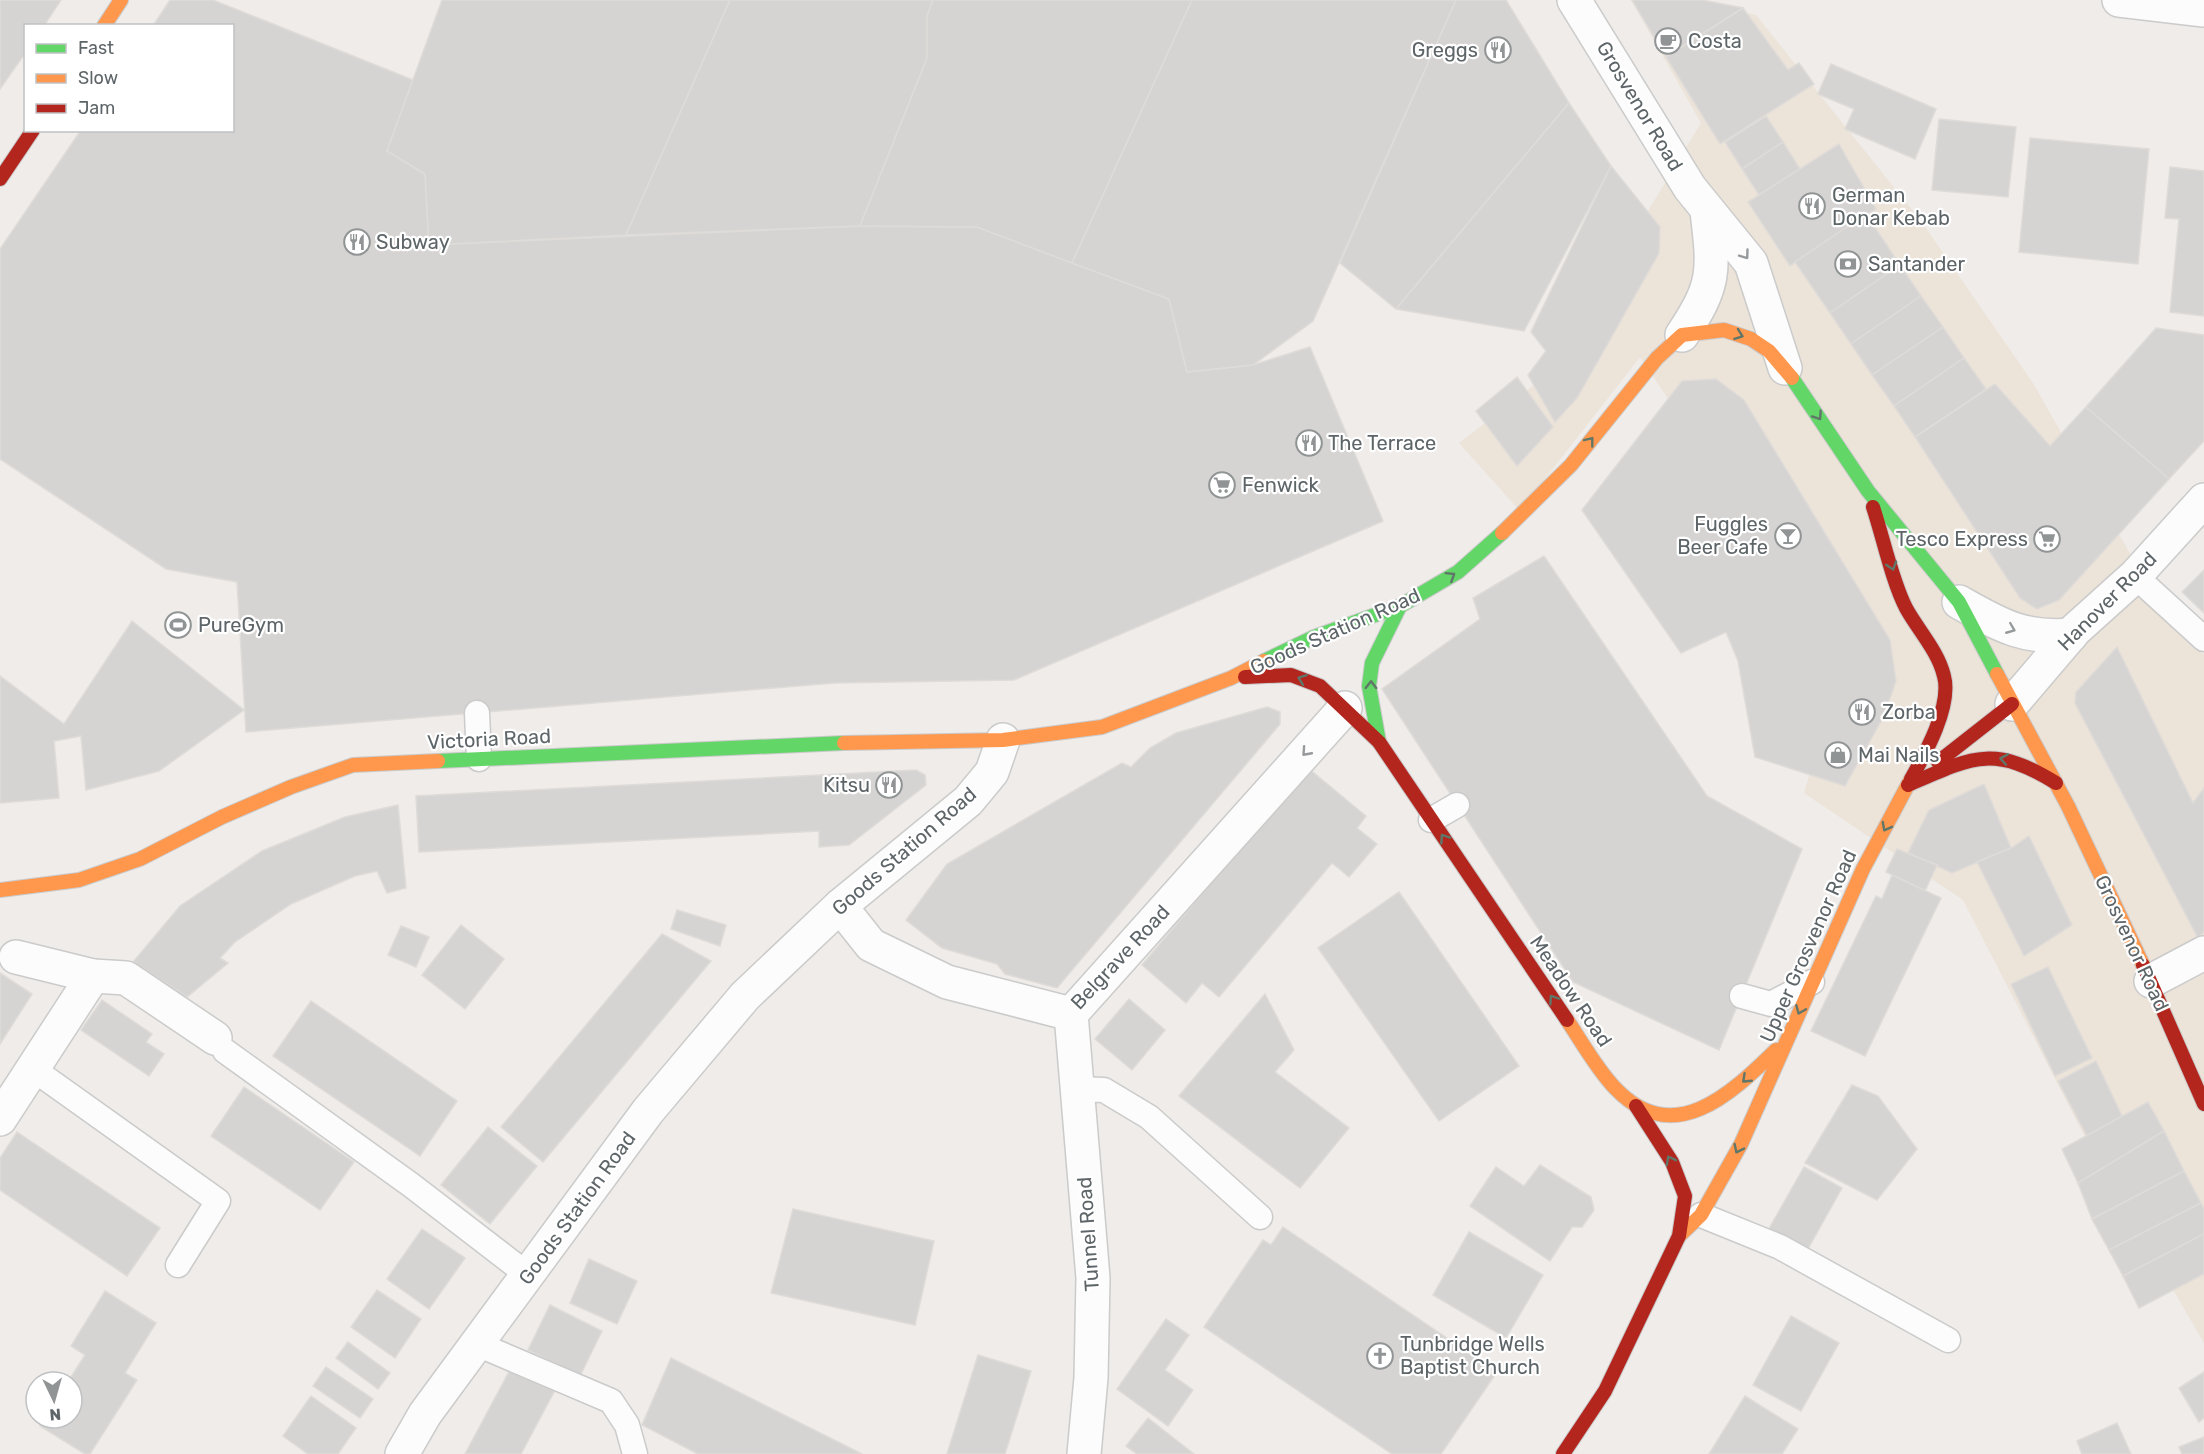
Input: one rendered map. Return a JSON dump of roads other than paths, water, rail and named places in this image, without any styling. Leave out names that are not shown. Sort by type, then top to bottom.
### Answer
[{"type":"street","points":[[105,24],[121,0]]},
{"type":"street","name":"Grosvenor Road","points":[[1574,0],[1707,211],[1733,238],[1752,263],[1785,368]]},
{"type":"street","points":[[2119,0],[2204,10]]},
{"type":"street","points":[[0,179],[32,132]]},
{"type":"street","name":"Grosvenor Road","points":[[1682,335],[1701,306],[1711,280],[1707,211]]},
{"type":"street","name":"Grosvenor Road","points":[[1682,335],[1724,330],[1751,339],[1769,351],[1785,368],[1868,491],[1959,602],[2056,783],[2151,981],[2204,1104]]},
{"type":"street","name":"Goods Station Road","points":[[402,1454],[425,1414],[648,1111],[745,996],[840,906],[968,801],[992,772],[1003,740],[1102,727],[1231,678],[1314,637],[1400,606],[1458,572],[1539,499],[1571,465],[1656,358],[1682,335]]},
{"type":"street","name":"Grosvenor Road","points":[[1868,491],[1905,606],[1931,647],[1945,677],[1944,701],[1931,742],[1908,785]]},
{"type":"street","name":"Hanover Road","points":[[2012,704],[2071,635],[2135,576],[2204,500]]},
{"type":"street","name":"Grosvenor Road","points":[[1959,602],[2007,628],[2026,635],[2046,637],[2071,635]]},
{"type":"street","name":"Meadow Road","points":[[1379,742],[1369,686],[1372,663],[1400,606]]},
{"type":"street","name":"Meadow Road","points":[[1231,678],[1291,675],[1320,686],[1379,742],[1586,1048],[1616,1089],[1636,1106],[1654,1115],[1673,1117],[1709,1107],[1746,1079],[1788,1038]]},
{"type":"street","name":"Upper Grosvenor Road","points":[[1679,1236],[1701,1215],[1741,1144],[1863,869],[1908,785],[2012,704]]},
{"type":"street","name":"Belgrave Road","points":[[840,906],[871,945],[947,982],[1071,1014],[1344,708]]},
{"type":"street","name":"Victoria Road","points":[[0,890],[78,880],[140,859],[242,808],[291,787],[353,765],[887,741],[1003,740]]},
{"type":"street","points":[[1908,785],[1973,757],[2003,757],[2032,767],[2056,783]]},
{"type":"street","points":[[2151,981],[2204,954]]},
{"type":"street","points":[[16,957],[93,976],[126,978],[220,1044]]},
{"type":"street","points":[[0,1119],[93,976]]},
{"type":"street","name":"Tunnel Road","points":[[1071,1014],[1093,1278],[1091,1378],[1084,1454]]},
{"type":"street","name":"Upper Grosvenor Road","points":[[1563,1454],[1605,1391],[1679,1236],[1685,1196],[1672,1162],[1636,1106]]},
{"type":"lane","points":[[2135,576],[2204,639]]},
{"type":"lane","points":[[477,713],[479,759]]},
{"type":"lane","points":[[1431,820],[1457,805]]},
{"type":"lane","points":[[1742,996],[1771,1004],[1812,982]]},
{"type":"lane","points":[[220,1044],[411,1185],[528,1275]]},
{"type":"lane","points":[[33,1069],[218,1201],[178,1265]]},
{"type":"lane","points":[[1077,1089],[1104,1090],[1149,1117],[1260,1217]]},
{"type":"lane","points":[[1701,1215],[1780,1247],[1948,1340]]},
{"type":"lane","points":[[477,1344],[611,1401],[627,1425],[635,1454]]},
{"type":"place","name":"Costa","points":[[1668,41]]},
{"type":"place","name":"Greggs","points":[[1498,50]]},
{"type":"place","name":"German Donar Kebab","points":[[1812,206]]},
{"type":"place","name":"Subway","points":[[357,242]]},
{"type":"place","name":"Santander","points":[[1848,264]]},
{"type":"place","name":"The Terrace","points":[[1309,443]]},
{"type":"place","name":"Fenwick","points":[[1222,485]]},
{"type":"place","name":"Fuggles Beer Cafe","points":[[1788,536]]},
{"type":"place","name":"Tesco Express","points":[[2047,539]]},
{"type":"place","name":"PureGym","points":[[178,625]]},
{"type":"place","name":"Zorba","points":[[1862,712]]},
{"type":"place","name":"Mai Nails","points":[[1838,755]]},
{"type":"place","name":"Kitsu","points":[[889,785]]},
{"type":"place","name":"Tunbridge Wells Baptist Church","points":[[1380,1356]]}]
